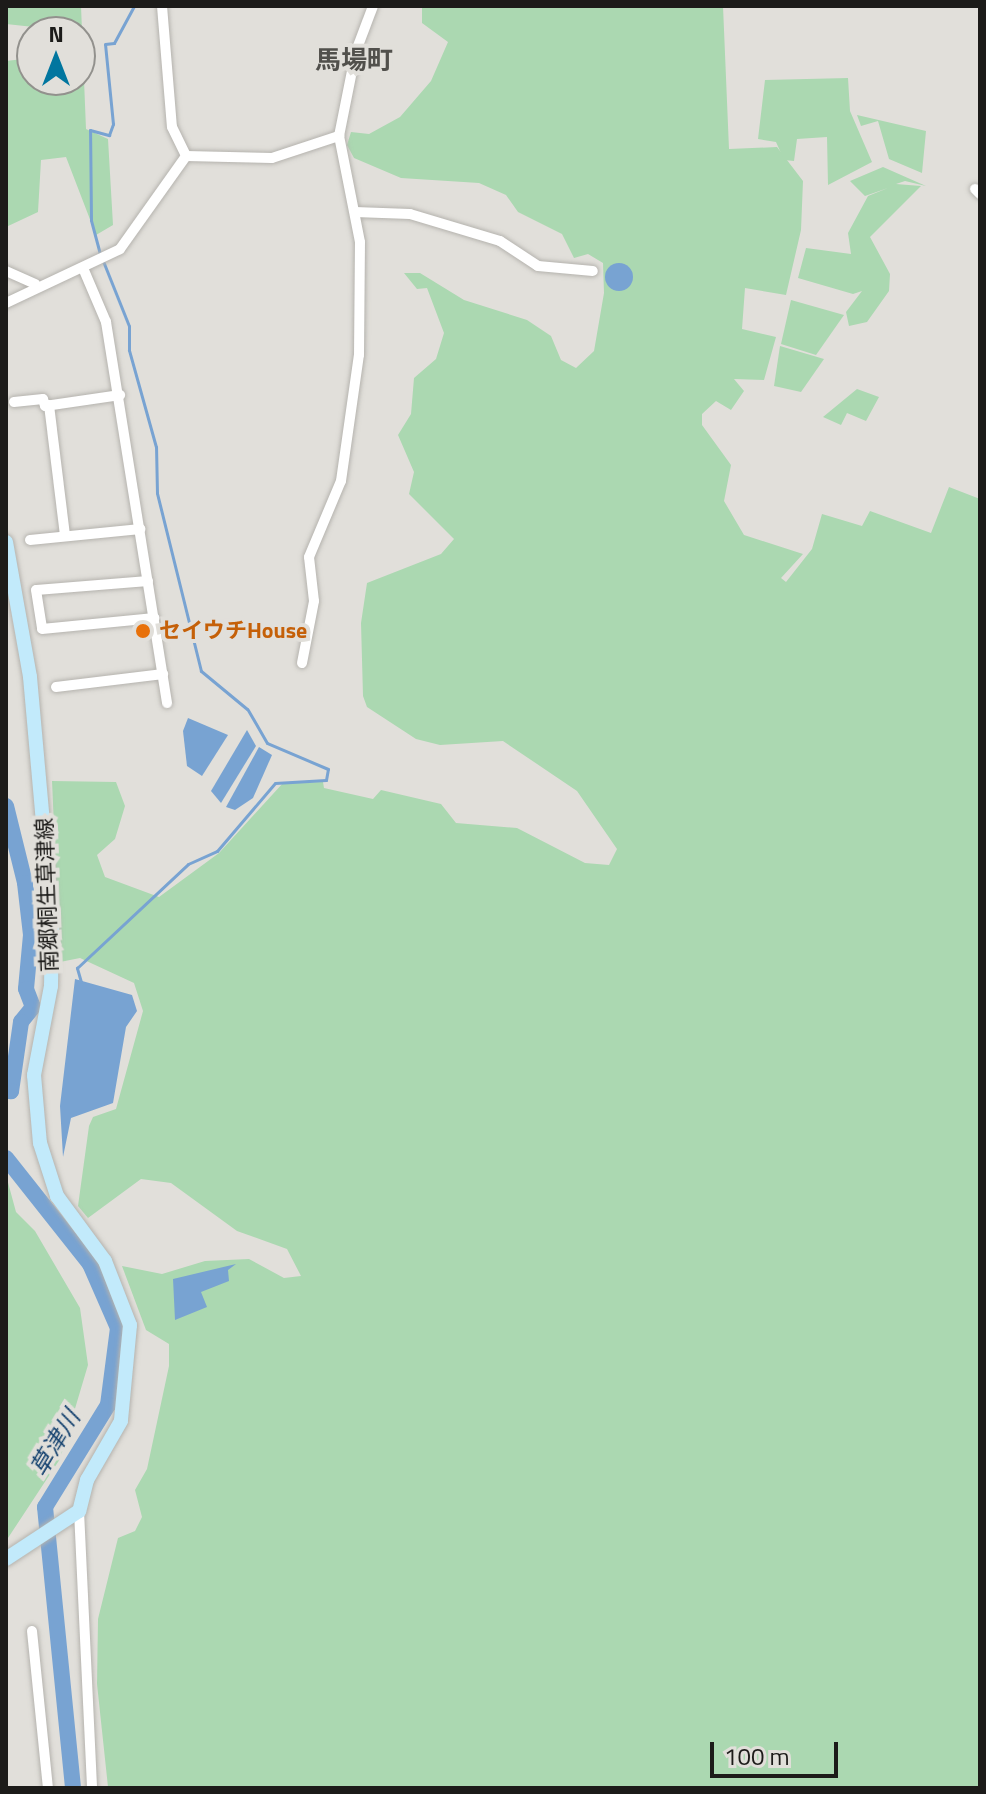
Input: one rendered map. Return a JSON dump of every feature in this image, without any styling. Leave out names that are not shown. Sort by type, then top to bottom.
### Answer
[{"type":"main road","name":"南郷桐生草津線","points":[[6,542],[30,677],[51,909],[51,986],[34,1075],[40,1143],[57,1196],[109,1269],[130,1325],[121,1421],[87,1480],[79,1511]]},
{"type":"main road","points":[[6,1559],[79,1511]]},
{"type":"street","points":[[162,6],[172,127],[186,156]]},
{"type":"street","points":[[302,663],[314,601],[309,557],[341,481],[359,355],[355,212],[339,136],[356,51],[373,6]]},
{"type":"street","points":[[186,156],[272,158],[339,136]]},
{"type":"street","points":[[6,303],[35,284],[83,268],[120,249],[186,156]]},
{"type":"street","points":[[355,212],[410,214],[500,241],[538,266],[593,271]]},
{"type":"street","points":[[83,268],[106,322],[167,703]]},
{"type":"street","points":[[6,271],[35,284]]},
{"type":"street","points":[[49,405],[120,395]]},
{"type":"street","points":[[14,402],[43,399],[49,405],[65,536]]},
{"type":"street","points":[[30,540],[140,529]]},
{"type":"street","points":[[148,581],[36,590],[42,629],[154,618]]},
{"type":"street","points":[[56,687],[163,674]]},
{"type":"street","points":[[79,1511],[92,1788]]},
{"type":"street","points":[[32,1631],[48,1788]]},
{"type":"green space","points":[[6,6],[81,6],[81,16],[16,16],[16,25],[6,24]]},
{"type":"green space","points":[[422,6],[723,6],[729,149],[777,147],[803,181],[801,230],[786,295],[745,288],[742,329],[776,337],[764,380],[734,379],[744,391],[731,410],[716,401],[702,414],[702,425],[731,465],[724,501],[744,535],[803,554],[781,578],[786,582],[812,549],[822,514],[862,526],[870,511],[931,533],[949,487],[980,499],[980,1788],[108,1787],[97,1684],[98,1619],[118,1538],[135,1531],[142,1517],[135,1490],[147,1469],[169,1366],[169,1344],[146,1330],[122,1266],[162,1274],[205,1261],[249,1259],[284,1278],[301,1276],[287,1249],[237,1231],[171,1183],[141,1179],[88,1218],[78,1206],[89,1126],[93,1117],[116,1109],[143,1011],[134,983],[80,958],[60,962],[52,781],[116,782],[125,806],[115,839],[97,855],[105,877],[159,897],[219,853],[283,783],[323,782],[324,788],[373,799],[381,790],[441,804],[456,823],[517,828],[585,863],[609,865],[617,849],[577,791],[503,741],[440,745],[416,739],[367,707],[363,696],[361,623],[367,583],[441,554],[454,539],[409,494],[414,472],[398,435],[411,414],[414,378],[436,359],[444,333],[427,288],[417,289],[404,273],[420,273],[464,300],[527,320],[551,336],[561,360],[576,368],[594,351],[604,293],[603,263],[588,254],[574,258],[562,234],[518,212],[506,195],[479,183],[401,178],[354,158],[347,145],[351,132],[369,134],[400,117],[431,81],[448,42],[422,23]]},
{"type":"green space","points":[[16,60],[16,96],[85,96],[86,129],[108,139],[113,225],[96,235],[66,157],[41,160],[38,212],[6,227],[6,61]]},
{"type":"green space","points":[[848,78],[850,111],[872,162],[828,185],[827,137],[797,139],[794,161],[784,160],[776,142],[758,139],[765,80]]},
{"type":"green space","points":[[857,115],[926,131],[922,173],[889,159],[878,121],[861,126]]},
{"type":"green space","points":[[883,167],[926,186],[905,181],[896,184],[921,186],[870,237],[890,274],[889,291],[867,322],[849,326],[846,312],[862,291],[853,294],[798,278],[806,248],[851,254],[848,233],[868,196],[888,188],[865,196],[850,181]]},
{"type":"green space","points":[[791,300],[844,315],[816,355],[781,344]]},
{"type":"green space","points":[[780,346],[824,359],[801,392],[774,386]]},
{"type":"green space","points":[[857,389],[879,397],[866,421],[847,413],[841,425],[823,417]]},
{"type":"green space","points":[[6,1175],[16,1212],[35,1231],[80,1308],[88,1365],[60,1459],[6,1541]]},
{"type":"water","points":[[619,263],[629,267],[633,277],[629,287],[619,291],[609,287],[605,277],[609,267]]},
{"type":"water","points":[[188,718],[228,735],[202,776],[187,766],[183,731]]},
{"type":"water","points":[[247,730],[256,746],[221,803],[211,791]]},
{"type":"water","points":[[259,747],[272,755],[253,798],[235,810],[226,807]]},
{"type":"water","points":[[75,979],[132,995],[137,1011],[126,1027],[113,1103],[71,1118],[63,1157],[60,1106]]},
{"type":"water","points":[[236,1264],[228,1270],[229,1281],[201,1292],[207,1307],[175,1320],[173,1279]]},
{"type":"waterway","points":[[100,254],[91,220],[90,130],[109,135],[113,124],[105,44],[114,43],[134,6]]},
{"type":"waterway","points":[[81,982],[77,968],[188,864],[217,851],[275,783],[326,780],[328,769],[267,743],[247,709],[201,671],[157,493],[156,447],[129,350],[129,326],[103,261]]},
{"type":"waterway","name":"草津川","points":[[6,806],[25,883],[31,935],[26,989],[33,1007],[21,1022],[11,1091],[6,1091]]},
{"type":"waterway","name":"草津川","points":[[6,1158],[90,1264],[118,1328],[108,1405],[45,1507],[73,1788]]},
{"type":"place","name":"セイウチHouse","points":[[143,631]]},
{"type":"district","name":"馬場町","points":[[354,60]]}]
